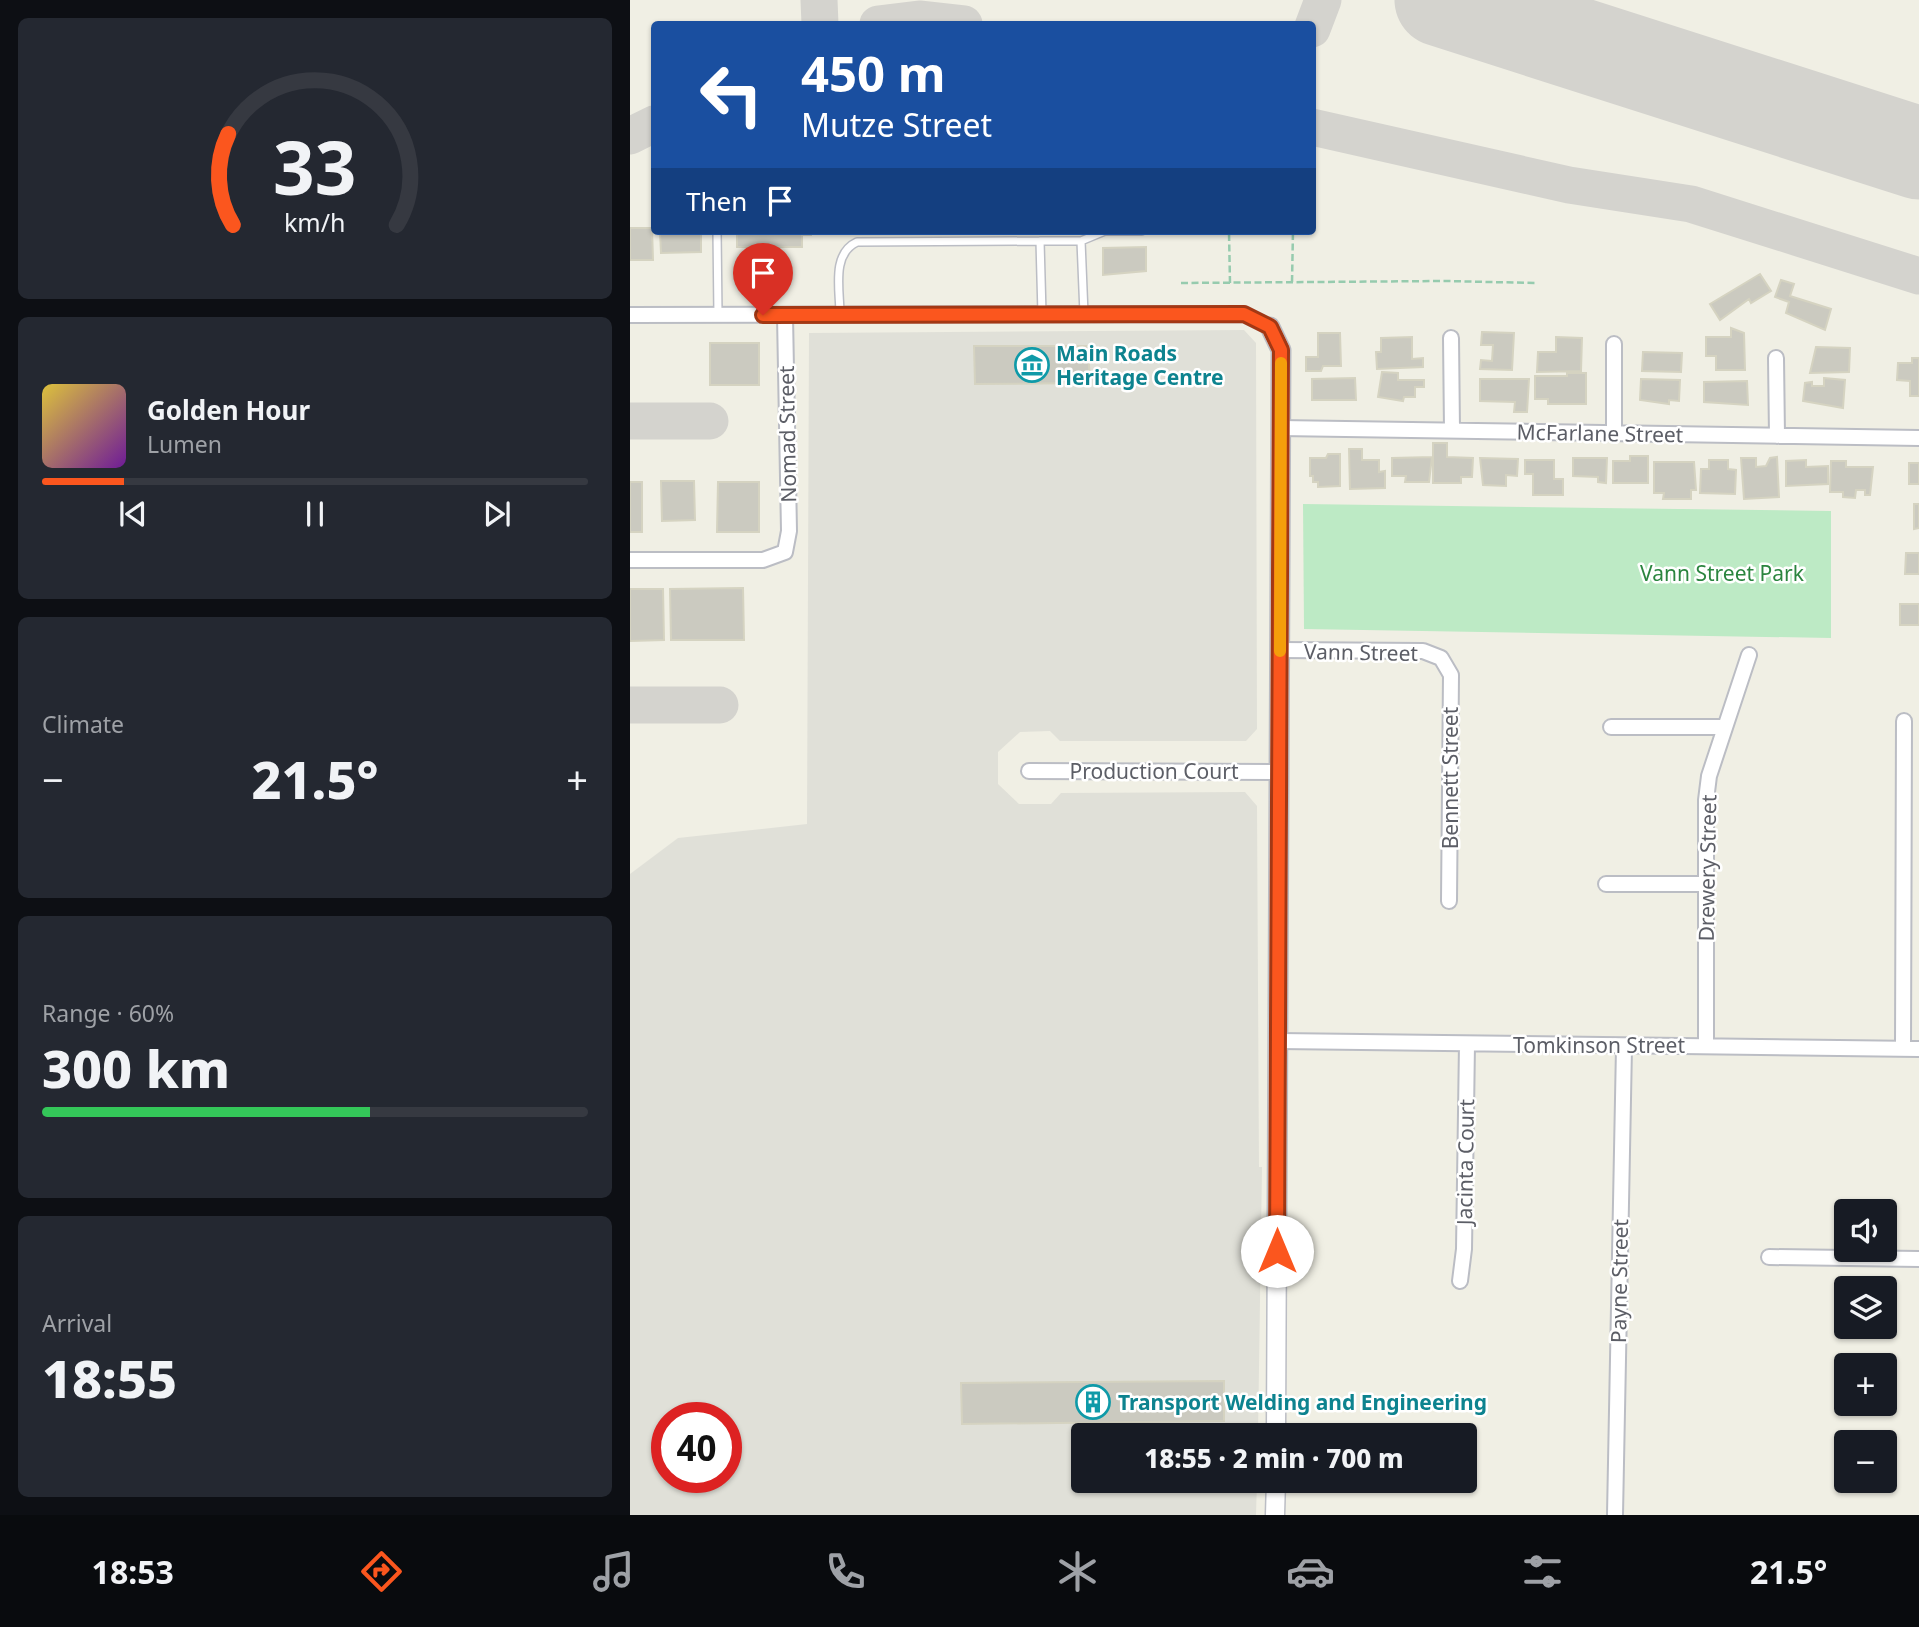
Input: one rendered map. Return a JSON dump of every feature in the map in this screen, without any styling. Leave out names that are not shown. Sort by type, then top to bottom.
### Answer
[{"type":"street","points":[[630,315],[1244,314],[1270,327],[1281,350],[1276,1423]]},
{"type":"street","name":"Nomad Street","points":[[630,560],[763,560],[785,552],[789,531],[785,316]]},
{"type":"street","points":[[1451,338],[1452,430]]},
{"type":"street","points":[[1614,344],[1614,433]]},
{"type":"street","points":[[1776,358],[1777,436]]},
{"type":"street","name":"McFarlane Street","points":[[1280,428],[1919,438]]},
{"type":"street","name":"Vann Street","points":[[1280,650],[1423,651],[1441,658]]},
{"type":"street","name":"Drewery Street","points":[[1706,1046],[1706,800],[1709,776],[1749,655]]},
{"type":"street","name":"Bennett Street","points":[[1441,658],[1451,675],[1449,901]]},
{"type":"street","points":[[1903,1049],[1904,721]]},
{"type":"street","points":[[1611,727],[1724,727]]},
{"type":"street","name":"Production Court","points":[[1029,771],[1280,772]]},
{"type":"street","points":[[1606,884],[1705,884]]},
{"type":"street","name":"Tomkinson Street","points":[[1279,1041],[1919,1049]]},
{"type":"street","name":"Jacinta Court","points":[[1460,1280],[1464,1249],[1467,1044]]},
{"type":"street","name":"Payne Street","points":[[1615,1515],[1623,1047]]},
{"type":"street","points":[[1769,1257],[1919,1259]]},
{"type":"street","points":[[1275,1515],[1276,1493]]},
{"type":"lane","points":[[717,235],[718,315]]},
{"type":"lane","points":[[840,316],[839,260],[846,248],[857,242],[1081,241],[1095,235]]},
{"type":"lane","points":[[1040,241],[1042,314]]},
{"type":"lane","points":[[1081,241],[1084,314]]},
{"type":"path","points":[[1229,235],[1230,283]]},
{"type":"path","points":[[1292,282],[1293,235]]},
{"type":"path","points":[[1181,284],[1535,284]]},
{"type":"shaded area","points":[[1244,330],[1256,343],[1257,729],[1246,741],[1060,741],[1050,731],[1020,732],[998,752],[998,784],[1019,804],[1051,804],[1061,793],[1245,792],[1257,806],[1259,1167],[1262,1167],[1258,1423],[1071,1423],[1071,1493],[1257,1493],[1256,1515],[630,1515],[630,874],[678,838],[807,824],[809,333]]},
{"type":"green space","name":"Vann Street Park","points":[[1303,504],[1831,511],[1831,638],[1304,629]]},
{"type":"building","points":[[630,228],[651,228],[653,260],[630,260]]},
{"type":"building","points":[[660,235],[701,235],[701,252],[661,253]]},
{"type":"building","points":[[737,235],[802,235],[802,247],[737,247]]},
{"type":"building","points":[[1146,247],[1146,271],[1103,275],[1103,248]]},
{"type":"building","points":[[1760,274],[1771,291],[1751,303],[1749,299],[1720,320],[1710,304]]},
{"type":"building","points":[[1781,280],[1794,284],[1790,296],[1831,309],[1825,330],[1786,313],[1789,302],[1775,297]]},
{"type":"building","points":[[1731,328],[1744,333],[1745,370],[1716,370],[1716,356],[1706,356],[1706,337],[1731,337]]},
{"type":"building","points":[[1482,332],[1514,333],[1512,370],[1480,369],[1481,360],[1492,361],[1493,345],[1481,345]]},
{"type":"building","points":[[1318,333],[1340,333],[1341,366],[1323,366],[1321,371],[1306,371],[1306,357],[1318,357]]},
{"type":"building","points":[[1412,337],[1412,359],[1423,358],[1423,367],[1377,369],[1376,352],[1381,352],[1381,338]]},
{"type":"building","points":[[1556,337],[1582,338],[1581,371],[1537,372],[1538,352],[1556,352]]},
{"type":"building","points":[[710,343],[759,343],[759,385],[710,385]]},
{"type":"building","name":"Main Roads Heritage Centre","points":[[974,346],[1088,346],[1090,383],[975,384]]},
{"type":"building","points":[[1816,347],[1850,348],[1849,372],[1810,373]]},
{"type":"building","points":[[1643,352],[1682,353],[1681,372],[1642,371]]},
{"type":"building","points":[[1912,358],[1919,358],[1919,396],[1910,396],[1910,381],[1897,380],[1898,363],[1912,363]]},
{"type":"building","points":[[1382,372],[1398,373],[1398,380],[1424,380],[1424,387],[1415,387],[1415,397],[1404,397],[1403,401],[1378,397]]},
{"type":"building","points":[[1567,373],[1586,373],[1586,404],[1548,404],[1548,399],[1535,399],[1535,376],[1567,376]]},
{"type":"building","points":[[1355,378],[1356,400],[1312,400],[1312,379]]},
{"type":"building","points":[[1824,378],[1845,380],[1843,408],[1803,401],[1805,383],[1824,386]]},
{"type":"building","points":[[1480,379],[1529,379],[1527,412],[1514,412],[1515,402],[1480,401]]},
{"type":"building","points":[[1641,379],[1680,380],[1679,401],[1669,400],[1669,404],[1640,400]]},
{"type":"building","points":[[1747,381],[1748,405],[1704,402],[1704,382]]},
{"type":"building","points":[[1433,443],[1447,443],[1447,457],[1473,458],[1472,477],[1461,477],[1461,483],[1433,483]]},
{"type":"building","points":[[1349,449],[1362,449],[1362,460],[1379,460],[1379,472],[1385,471],[1385,488],[1350,489]]},
{"type":"building","points":[[1328,454],[1340,454],[1340,486],[1318,487],[1318,482],[1313,482],[1313,476],[1310,476],[1310,458],[1326,458]]},
{"type":"building","points":[[1630,456],[1648,456],[1648,483],[1613,483],[1613,461],[1630,461]]},
{"type":"building","points":[[1432,457],[1429,482],[1405,482],[1406,476],[1392,476],[1392,458]]},
{"type":"building","points":[[1777,457],[1779,497],[1744,499],[1741,458],[1756,458],[1756,467],[1766,466],[1770,458]]},
{"type":"building","points":[[1480,458],[1518,459],[1517,476],[1506,475],[1506,486],[1483,485]]},
{"type":"building","points":[[1573,458],[1607,458],[1606,483],[1598,482],[1598,477],[1573,476]]},
{"type":"building","points":[[1525,460],[1554,460],[1554,479],[1563,479],[1563,495],[1533,495],[1533,474],[1525,474]]},
{"type":"building","points":[[1709,460],[1728,460],[1728,469],[1736,470],[1735,494],[1700,493],[1701,469],[1709,469]]},
{"type":"building","points":[[1806,460],[1806,467],[1828,466],[1828,484],[1786,486],[1786,461]]},
{"type":"building","points":[[1831,461],[1846,461],[1846,467],[1873,467],[1870,495],[1865,495],[1865,490],[1856,490],[1855,498],[1843,497],[1843,492],[1830,492]]},
{"type":"building","points":[[1654,462],[1694,462],[1696,490],[1691,490],[1691,499],[1663,499],[1664,493],[1654,493]]},
{"type":"building","points":[[1909,463],[1919,463],[1919,484],[1909,484]]},
{"type":"building","points":[[661,481],[694,481],[695,520],[662,521]]},
{"type":"building","points":[[630,482],[642,482],[642,532],[630,532]]},
{"type":"building","points":[[718,482],[759,482],[759,532],[717,532]]},
{"type":"building","points":[[1914,504],[1919,504],[1919,528],[1914,529]]},
{"type":"building","points":[[1906,553],[1919,553],[1919,574],[1905,574]]},
{"type":"building","points":[[743,588],[744,640],[671,640],[670,589]]},
{"type":"building","points":[[630,589],[663,589],[664,640],[630,641]]},
{"type":"building","points":[[1900,604],[1919,604],[1919,625],[1900,625]]},
{"type":"building","name":"Transport Welding and Engineering","points":[[1224,1381],[1224,1421],[962,1424],[961,1383]]},
{"type":"taxiway","points":[[819,0],[820,21]]},
{"type":"taxiway","points":[[1315,21],[1323,0]]},
{"type":"taxiway","points":[[1439,0],[1482,13]]},
{"type":"taxiway","points":[[903,21],[937,21]]},
{"type":"taxiway","points":[[630,136],[651,126]]},
{"type":"taxiway","points":[[1316,128],[1569,185],[1691,204],[1919,276]]},
{"type":"taxiway","points":[[1844,129],[1919,155]]},
{"type":"taxiway","points":[[630,421],[710,421]]},
{"type":"taxiway","points":[[630,705],[720,705]]},
{"type":"runway","points":[[1441,0],[1919,153]]},
{"type":"slow traffic","points":[[1280,651],[1281,363]]},
{"type":"place","name":"Main Roads Heritage Centre","points":[[1032,365]]},
{"type":"place","name":"Transport Welding and Engineering","points":[[1093,1402]]},
{"type":"route","points":[[763,315],[1244,314],[1270,327],[1281,350],[1277,1251]]}]
